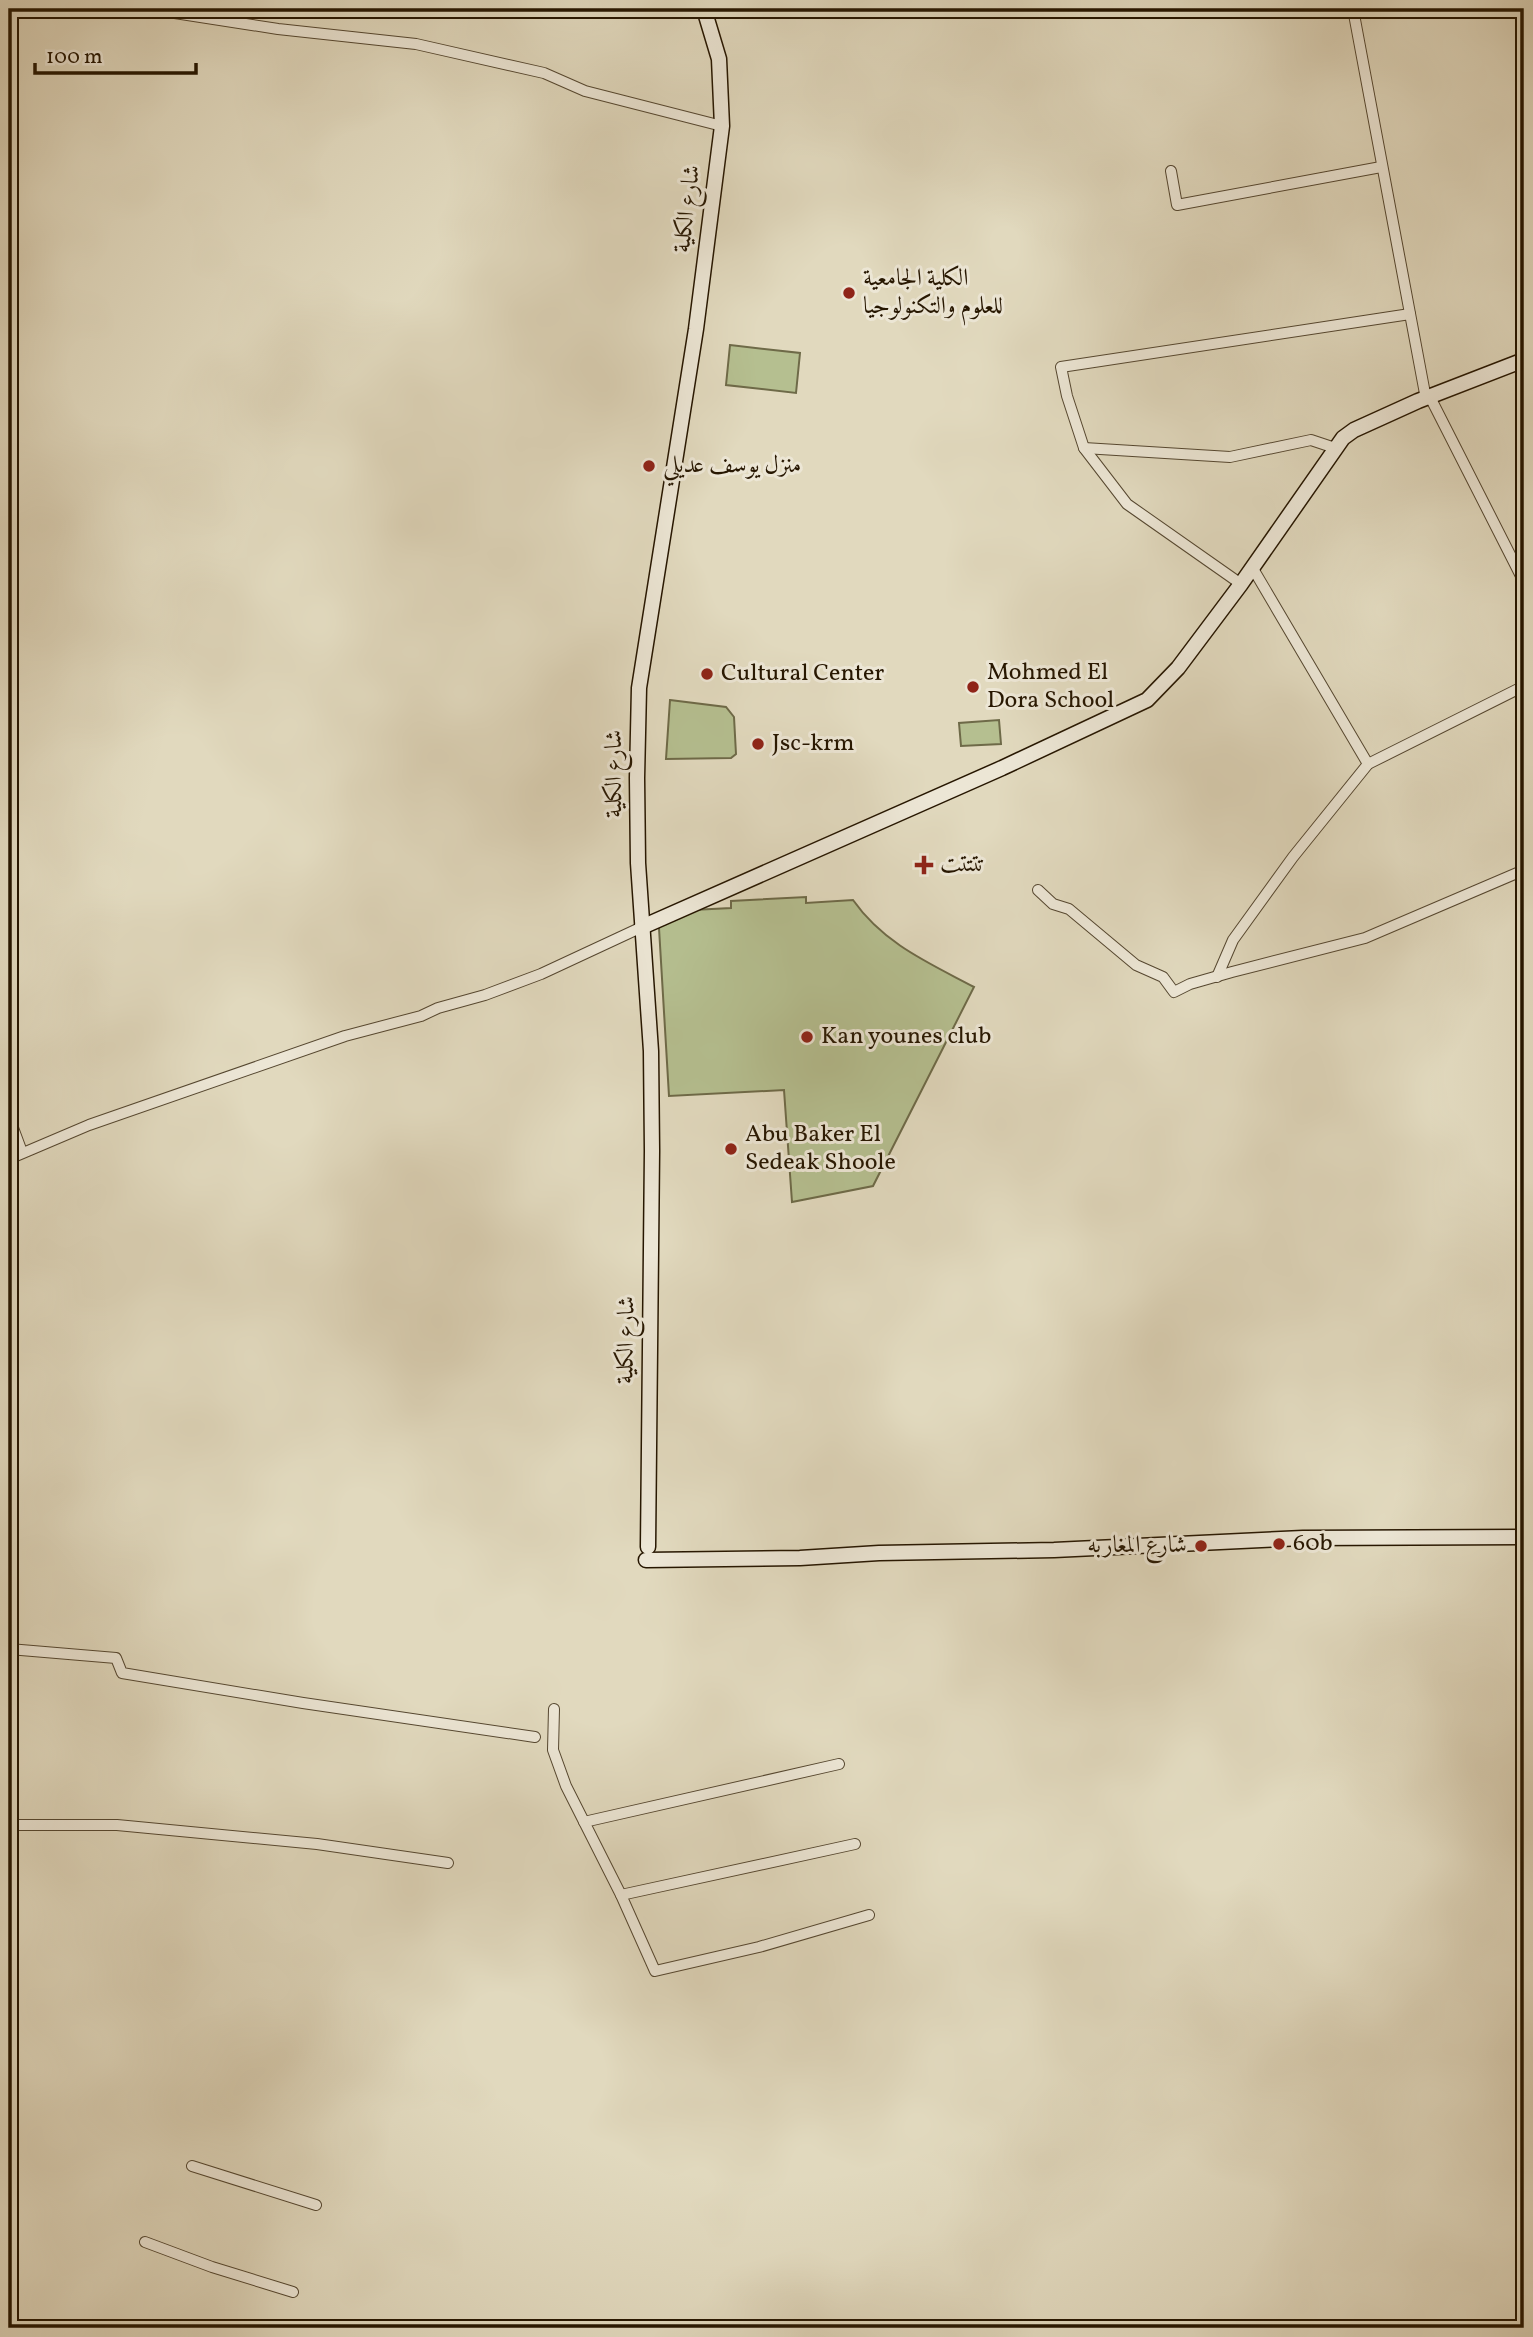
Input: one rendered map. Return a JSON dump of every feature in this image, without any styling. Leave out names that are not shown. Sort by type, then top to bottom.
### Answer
[{"type":"street","points":[[149,9],[204,13],[278,29],[416,44],[544,73],[585,91],[722,126]]},
{"type":"street","name":"شارع الكلية","points":[[704,9],[719,59],[722,126],[696,329],[639,688],[637,811],[651,1051],[652,1151],[647,1553],[800,1558],[1303,1538],[1524,1536]]},
{"type":"street","points":[[1353,9],[1381,167],[1428,398],[1524,582]]},
{"type":"street","points":[[1171,171],[1177,205],[1381,167]]},
{"type":"street","points":[[1241,584],[1127,504],[1084,448],[1067,396],[1061,367],[1410,314]]},
{"type":"street","points":[[9,1158],[89,1125],[345,1036],[421,1016],[438,1007],[485,995],[541,974],[989,774],[1147,700],[1178,668],[1241,584],[1335,447],[1354,430],[1524,360]]},
{"type":"street","points":[[1084,448],[1230,457],[1311,440],[1335,447]]},
{"type":"street","points":[[1252,567],[1367,764]]},
{"type":"street","points":[[1217,977],[1233,940],[1293,857],[1367,764],[1524,686]]},
{"type":"street","points":[[1038,890],[1053,904],[1069,909],[1136,965],[1163,977],[1174,992],[1190,984],[1307,951],[1366,938],[1524,870]]},
{"type":"street","points":[[9,1117],[22,1152]]},
{"type":"street","points":[[9,1648],[117,1658],[122,1673],[535,1737]]},
{"type":"street","points":[[554,1709],[553,1750],[566,1786],[655,1970],[758,1947],[869,1915]]},
{"type":"street","points":[[583,1822],[839,1764]]},
{"type":"street","points":[[9,1825],[117,1825],[317,1844],[448,1863]]},
{"type":"street","points":[[621,1895],[855,1844]]},
{"type":"street","points":[[192,2166],[316,2205]]},
{"type":"street","points":[[145,2242],[212,2267],[293,2292]]},
{"type":"green space","points":[[730,345],[800,353],[796,393],[726,385]]},
{"type":"green space","points":[[670,700],[726,707],[734,717],[736,754],[731,758],[666,759]]},
{"type":"green space","points":[[999,720],[1001,744],[961,746],[959,723]]},
{"type":"green space","name":"Kan younes club","points":[[806,897],[806,903],[853,900],[893,941],[974,987],[873,1186],[792,1202],[784,1090],[669,1096],[659,928],[666,916],[692,910],[731,908],[731,901]]},
{"type":"place","name":"الكلية الجامعية للعلوم والتكنولوجيا","points":[[849,293]]},
{"type":"place","name":"منزل يوسف عديلي","points":[[649,466]]},
{"type":"place","name":"Cultural Center","points":[[707,674]]},
{"type":"place","name":"Mohmed El Dora School","points":[[973,687]]},
{"type":"place","name":"Jsc-krm","points":[[758,744]]},
{"type":"place","name":"تتتتت","points":[[924,865]]},
{"type":"place","name":"Kan younes club","points":[[807,1037]]},
{"type":"place","name":"Abu Baker El Sedeak Shoole","points":[[731,1149]]},
{"type":"place","name":"60b","points":[[1279,1544]]},
{"type":"place","name":"شارع المغاربه","points":[[1201,1546]]}]
